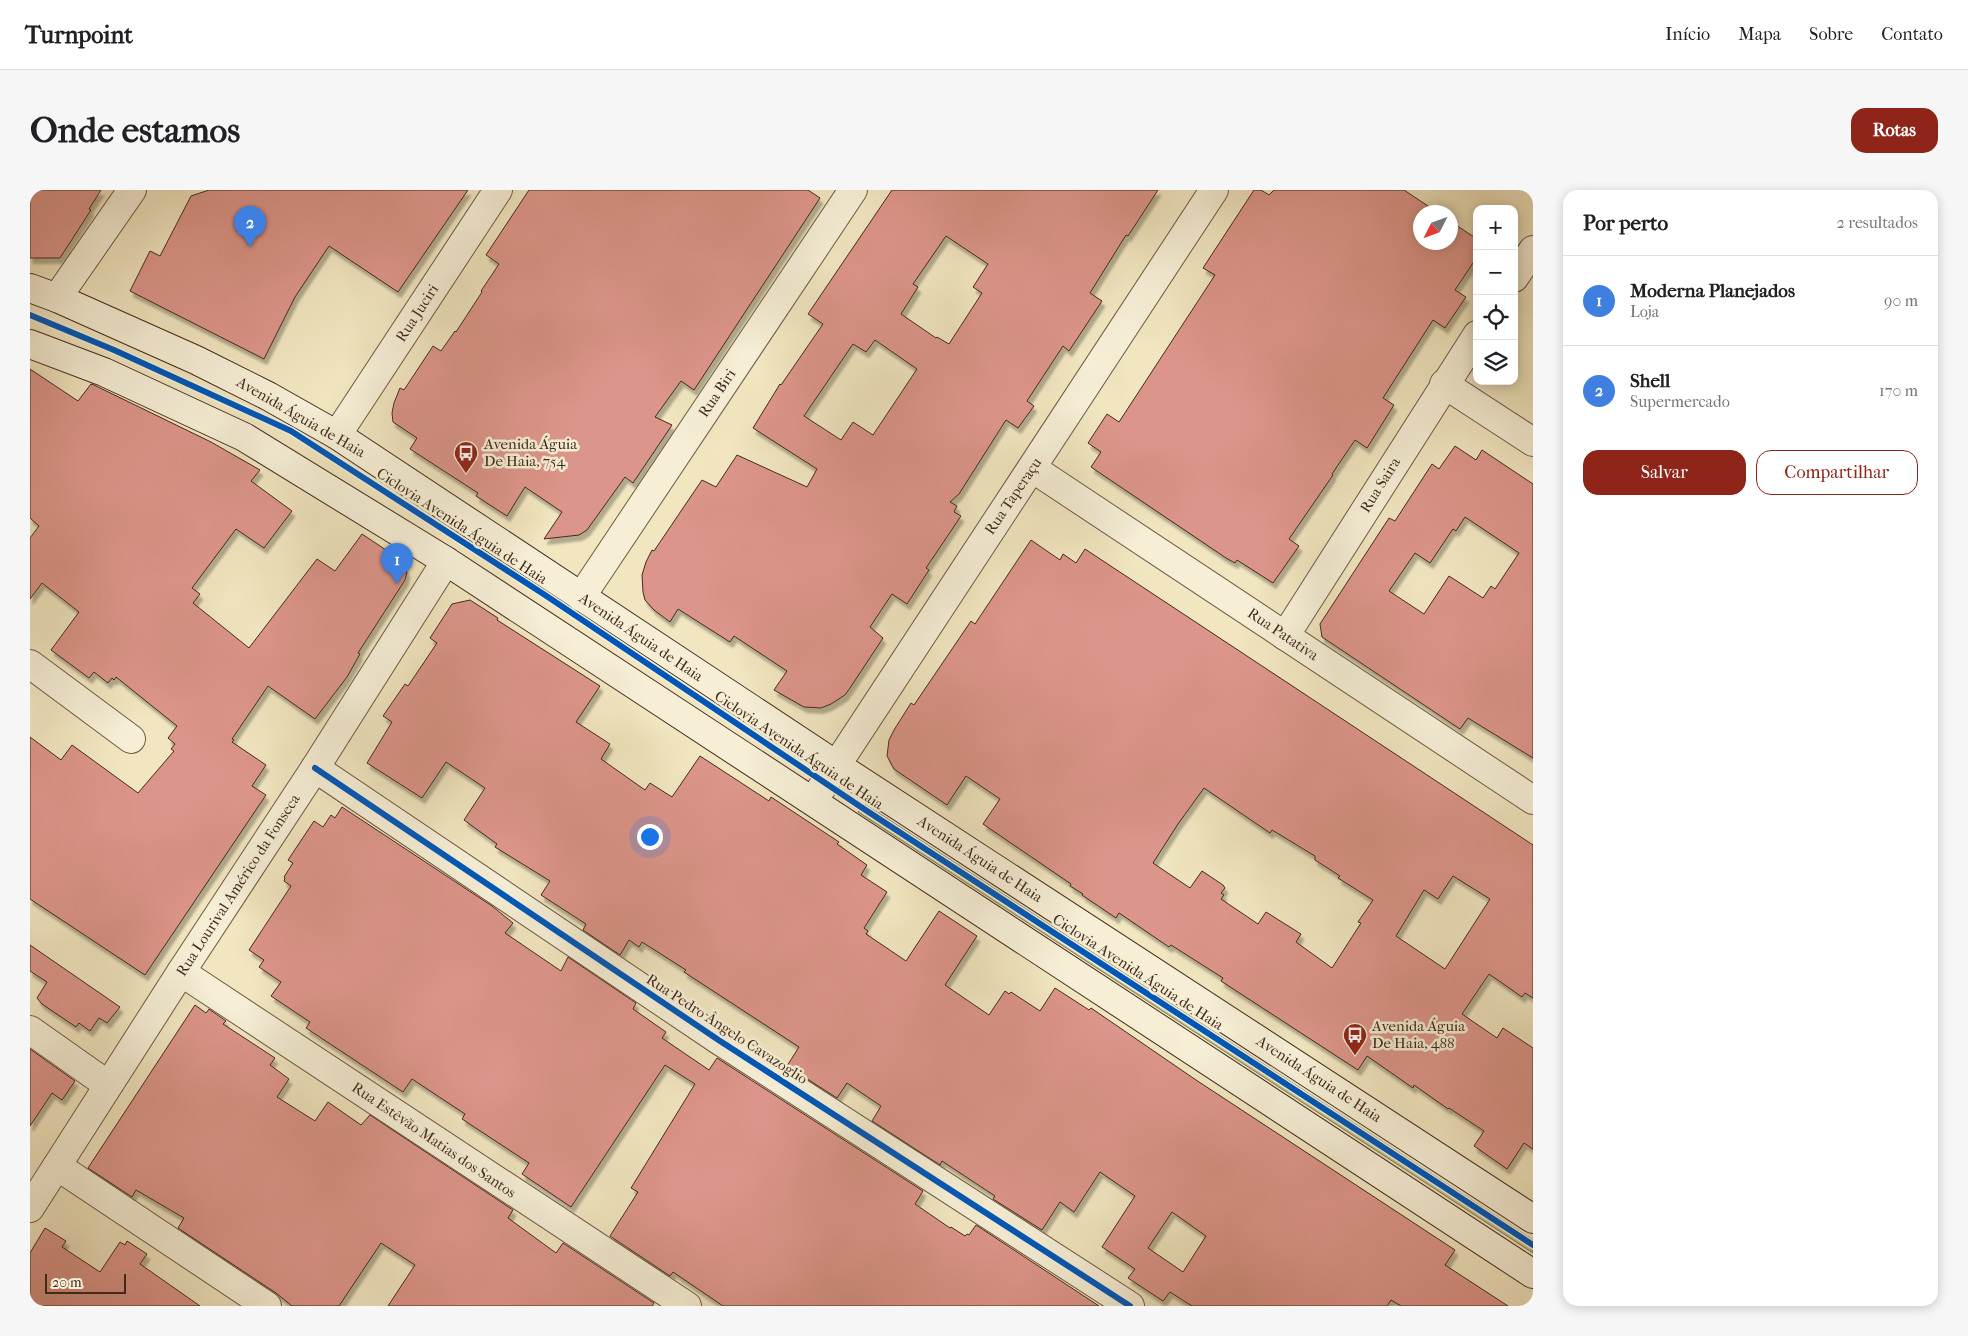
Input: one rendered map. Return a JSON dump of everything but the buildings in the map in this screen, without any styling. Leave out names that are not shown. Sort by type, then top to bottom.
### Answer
[{"type":"street","points":[[57,298],[132,190]]},
{"type":"street","name":"Rua Juciri","points":[[337,436],[498,190]]},
{"type":"street","name":"Rua Biri","points":[[581,597],[853,190]]},
{"type":"street","name":"Rua Taperaçu","points":[[823,785],[1214,190]]},
{"type":"street","points":[[1518,272],[1533,250]]},
{"type":"street","name":"Avenida Águia de Haia","points":[[30,288],[57,298],[196,360],[268,396],[337,436],[581,597],[823,785],[1533,1274]]},
{"type":"street","name":"Rua Saira","points":[[1285,636],[1474,340]]},
{"type":"street","name":"Avenida Águia de Haia","points":[[30,344],[104,372],[244,437],[446,561],[615,672],[823,785],[1533,1219]]},
{"type":"street","points":[[1444,384],[1533,442]]},
{"type":"street","name":"Rua Patativa","points":[[1032,468],[1533,800]]},
{"type":"street","name":"Rua Lourival Américo da Fonseca","points":[[30,1208],[181,972],[315,768],[446,561]]},
{"type":"street","points":[[30,664],[131,739]]},
{"type":"street","name":"Rua Pedro Ângelo Cavazoglio","points":[[315,768],[720,1041],[1130,1306]]},
{"type":"street","name":"Rua Estêvão Matias dos Santos","points":[[181,972],[687,1306]]},
{"type":"street","points":[[30,1030],[108,1085]]},
{"type":"street","points":[[57,1166],[268,1306]]},
{"type":"green space","points":[[865,804],[1533,1240],[1533,1253],[858,812]]},
{"type":"cycle path","name":"Ciclovia Avenida Águia de Haia","points":[[30,315],[114,350],[291,431],[545,595],[867,811],[1533,1245]]},
{"type":"cycle path","points":[[315,768],[720,1041],[1130,1306]]},
{"type":"place","name":"Shell","points":[[250,247]]},
{"type":"place","name":"Avenida Águia De Haia, 754","points":[[466,474]]},
{"type":"place","name":"Moderna Planejados","points":[[397,584]]},
{"type":"place","name":"Avenida Águia De Haia, 488","points":[[1355,1056]]}]
